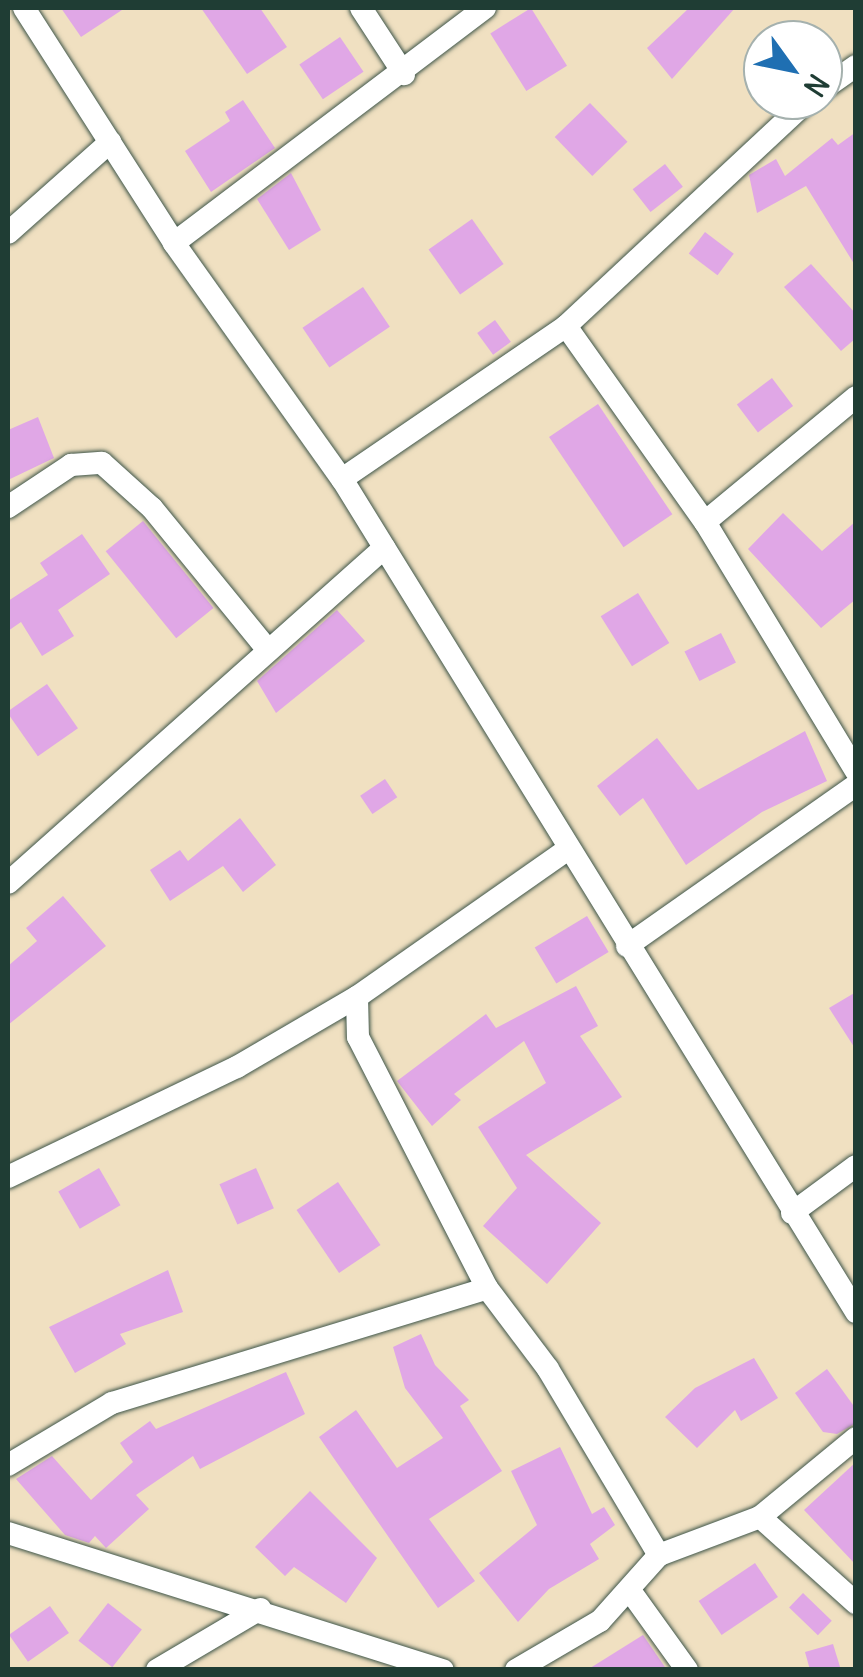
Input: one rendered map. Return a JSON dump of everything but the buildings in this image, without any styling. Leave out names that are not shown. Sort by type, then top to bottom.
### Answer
[{"type":"street","points":[[24,8],[174,243],[342,479],[567,850],[856,1312]]},
{"type":"street","points":[[361,8],[404,74]]},
{"type":"street","points":[[174,243],[404,74],[485,8]]},
{"type":"street","points":[[342,479],[566,326],[787,120]]},
{"type":"street","points":[[8,233],[110,142]]},
{"type":"street","points":[[566,326],[705,522],[856,771]]},
{"type":"street","points":[[705,522],[856,397]]},
{"type":"street","points":[[8,507],[72,465],[102,464],[127,480],[268,650]]},
{"type":"street","points":[[8,883],[384,548]]},
{"type":"street","points":[[627,946],[856,784]]},
{"type":"street","points":[[8,1177],[357,997],[567,850]]},
{"type":"street","points":[[357,997],[358,1037],[487,1288],[548,1369],[659,1555]]},
{"type":"street","points":[[792,1213],[856,1166]]},
{"type":"street","points":[[8,1465],[112,1403],[487,1288]]},
{"type":"street","points":[[516,1670],[542,1664],[631,1592],[659,1555],[760,1517],[856,1438]]},
{"type":"street","points":[[760,1517],[856,1603]]},
{"type":"street","points":[[8,1533],[260,1608],[444,1670]]},
{"type":"street","points":[[631,1592],[688,1670]]},
{"type":"street","points":[[157,1670],[260,1608]]}]
